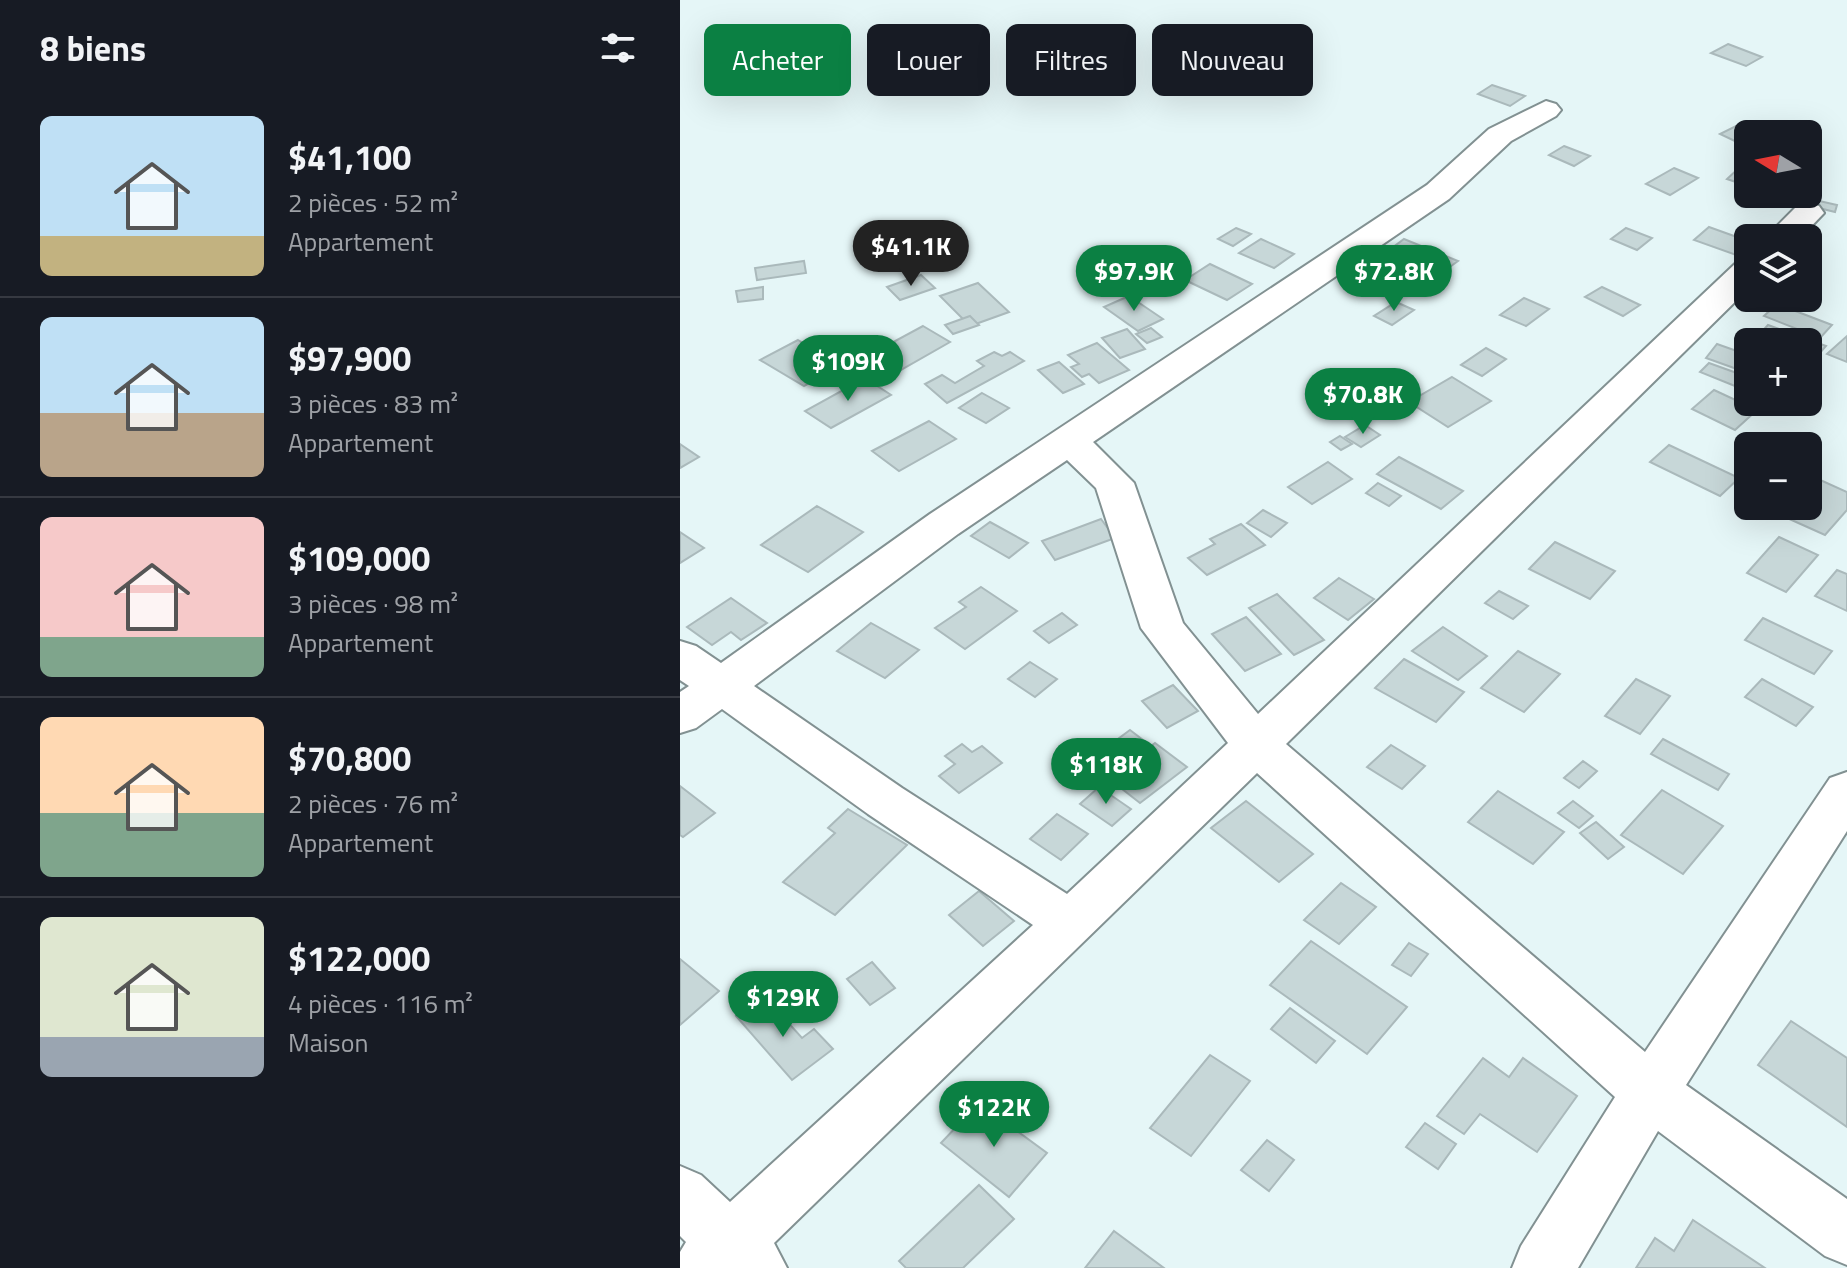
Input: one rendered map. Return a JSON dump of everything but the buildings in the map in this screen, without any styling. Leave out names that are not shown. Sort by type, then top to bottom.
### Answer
[{"type":"street","points":[[680,716],[944,524],[1438,192],[1500,135],[1546,110]]},
{"type":"street","points":[[1796,224],[1808,213]]},
{"type":"street","points":[[680,1195],[730,1260],[1255,744],[1734,283]]},
{"type":"street","points":[[1070,441],[1114,483],[1163,628],[1255,744],[1650,1092],[1847,1235]]},
{"type":"street","points":[[680,657],[885,801],[1071,923]]},
{"type":"street","points":[[1543,1268],[1650,1092],[1847,791]]}]
